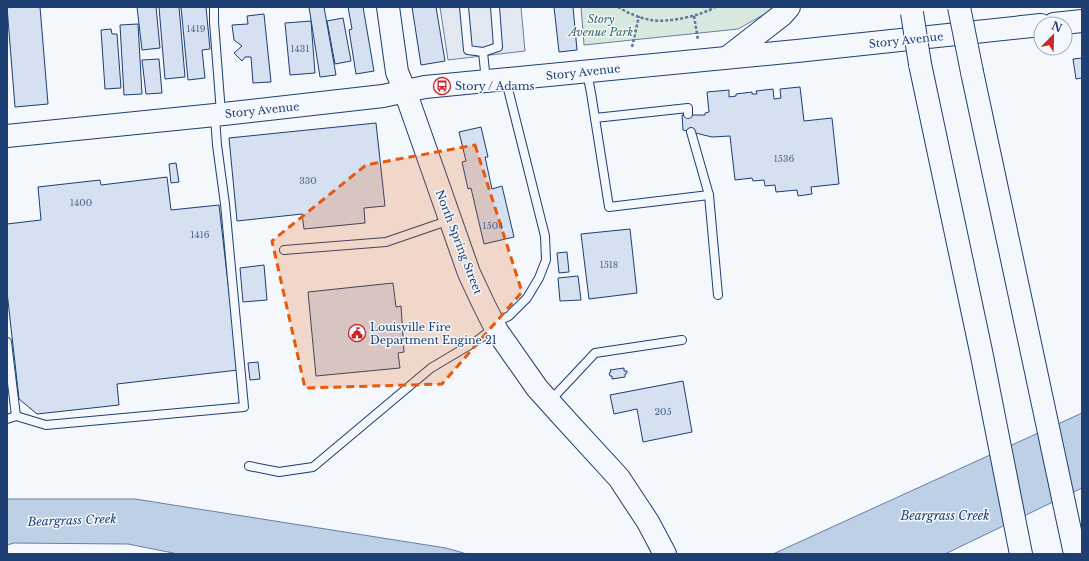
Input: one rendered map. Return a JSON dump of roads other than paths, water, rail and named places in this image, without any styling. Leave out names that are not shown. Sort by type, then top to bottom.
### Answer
[{"type":"main road","name":"North Spring Street","points":[[388,7],[397,72],[469,273],[482,303],[494,325],[537,388],[619,478],[648,522],[665,554]]},
{"type":"main road","points":[[728,57],[782,15],[789,7]]},
{"type":"main road","points":[[959,7],[1075,554]]},
{"type":"main road","points":[[911,10],[920,64],[982,356],[1021,554]]},
{"type":"main road","name":"Story Avenue","points":[[7,136],[384,96],[425,87],[797,51],[1033,26]]},
{"type":"lane","points":[[7,419],[16,416],[46,425],[244,407],[226,212],[217,145],[218,114],[214,7]]},
{"type":"lane","points":[[464,7],[468,50],[482,52],[498,47],[495,7]]},
{"type":"lane","points":[[249,466],[279,472],[313,467],[431,368],[478,340],[494,325],[509,316],[527,298],[539,278],[546,260],[545,236],[496,80],[482,52]]},
{"type":"lane","points":[[587,71],[609,207],[709,195]]},
{"type":"lane","points":[[595,118],[688,108],[688,114]]},
{"type":"lane","points":[[691,132],[709,195],[718,295]]},
{"type":"lane","points":[[284,250],[386,242],[450,220]]},
{"type":"lane","points":[[549,401],[596,353],[682,340]]},
{"type":"lane","points":[[7,342],[16,416]]},
{"type":"water","name":"Beargrass Creek","points":[[1082,413],[1082,488],[945,554],[773,554]]},
{"type":"water","name":"Beargrass Creek","points":[[7,499],[135,499],[446,548],[467,554],[178,554],[128,544],[14,543],[7,545]]},
{"type":"place","name":"Story / Adams","points":[[442,86]]},
{"type":"place","name":"Louisville Fire Department Engine 21","points":[[357,333]]},
{"type":"park label","name":"Story Avenue Park","points":[[601,25]]}]
